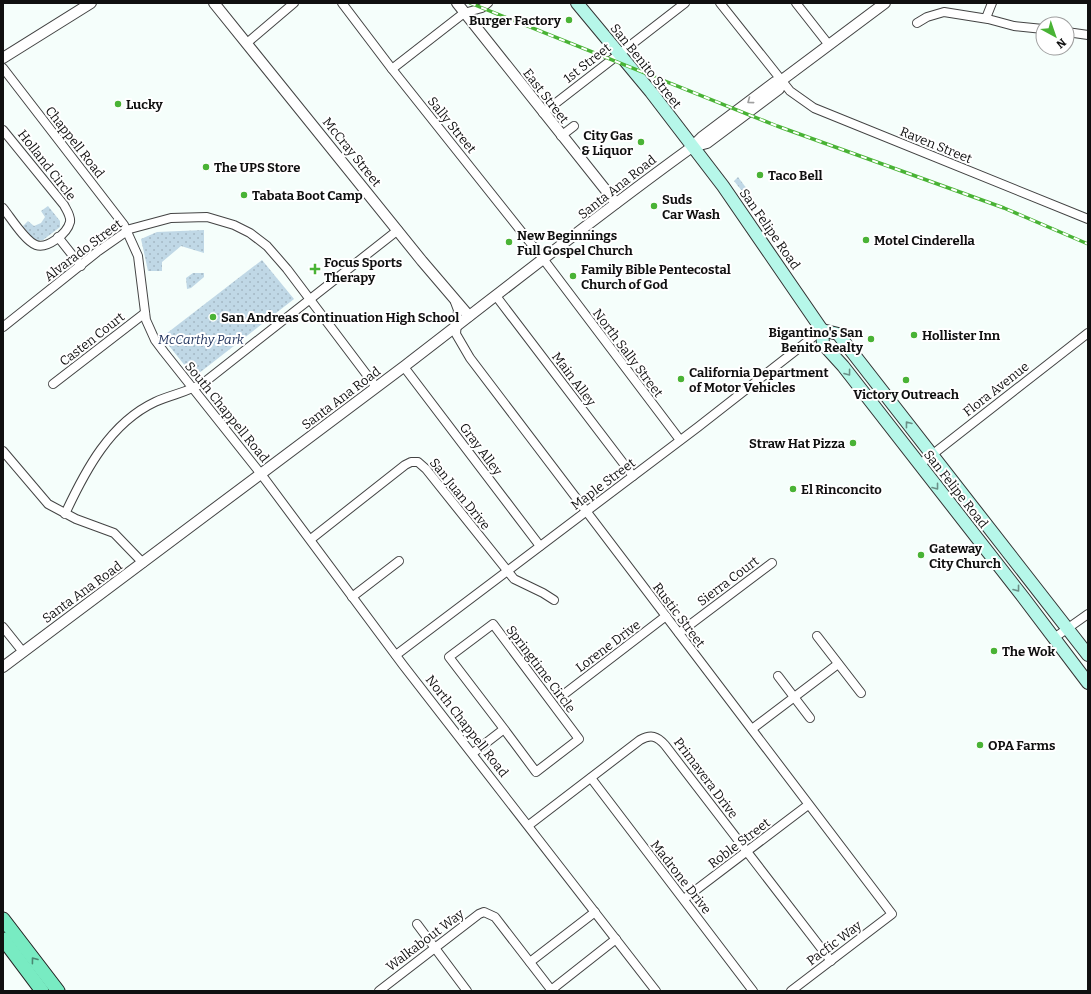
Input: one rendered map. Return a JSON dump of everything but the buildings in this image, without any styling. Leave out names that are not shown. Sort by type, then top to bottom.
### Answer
[{"type":"main road","name":"San Benito Street","points":[[577,3],[692,146]]},
{"type":"main road","name":"San Felipe Road","points":[[692,146],[723,186],[822,330],[823,344],[843,366],[1088,683]]},
{"type":"main road","name":"San Felipe Road","points":[[822,330],[838,334],[933,454],[1088,655]]},
{"type":"main road","points":[[3,919],[58,991]]},
{"type":"main road","points":[[3,939],[42,991]]},
{"type":"street","points":[[3,58],[91,3]]},
{"type":"street","name":"McCray Street","points":[[214,3],[469,316]]},
{"type":"street","points":[[247,43],[294,3]]},
{"type":"street","name":"Sally Street","points":[[342,3],[392,69],[544,260]]},
{"type":"street","name":"East Street","points":[[456,3],[616,203]]},
{"type":"street","points":[[392,69],[464,13],[482,8],[488,3]]},
{"type":"street","name":"1st Street","points":[[543,113],[685,3]]},
{"type":"street","name":"Raven Street","points":[[720,3],[790,91],[814,108],[1088,219]]},
{"type":"street","points":[[796,3],[829,45]]},
{"type":"street","name":"Santa Ana Road","points":[[3,667],[404,367],[775,82],[782,80],[885,3]]},
{"type":"street","points":[[986,18],[992,3]]},
{"type":"street","points":[[918,23],[927,17],[944,12],[986,18],[1014,26],[1035,28]]},
{"type":"street","points":[[1075,33],[1088,35]]},
{"type":"street","name":"Chappell Road","points":[[3,68],[127,231]]},
{"type":"street","points":[[561,136],[574,126]]},
{"type":"street","name":"Holland Circle","points":[[3,130],[68,212],[70,217],[69,225],[58,237],[44,245],[39,246],[32,243],[3,208]]},
{"type":"street","name":"Alvarado Street","points":[[5,322],[127,231],[161,219],[189,216],[207,217],[234,225],[258,238],[267,246],[310,299],[376,387]]},
{"type":"street","points":[[65,514],[92,461],[117,430],[155,402],[193,389],[212,376],[398,230]]},
{"type":"street","name":"South Chappell Road","points":[[127,231],[138,256],[145,313],[155,340],[261,474]]},
{"type":"street","points":[[58,237],[81,266]]},
{"type":"street","name":"North Sally Street","points":[[544,260],[680,440]]},
{"type":"street","points":[[452,296],[458,310],[456,327]]},
{"type":"street","name":"Main Alley","points":[[496,296],[633,476]]},
{"type":"street","name":"Casten Court","points":[[53,384],[145,313]]},
{"type":"street","name":"Rustic Street","points":[[456,327],[459,341],[470,358],[585,512],[679,633],[688,647],[892,914]]},
{"type":"street","name":"Maple Street","points":[[396,655],[633,476],[822,330]]},
{"type":"street","name":"Flora Avenue","points":[[919,465],[1088,333]]},
{"type":"street","name":"Gray Alley","points":[[404,367],[540,546]]},
{"type":"street","points":[[3,451],[48,504],[65,514],[114,533],[143,563]]},
{"type":"street","name":"San Juan Drive","points":[[311,539],[405,465],[415,461],[426,469],[507,571]]},
{"type":"street","name":"North Chappell Road","points":[[261,474],[311,539],[352,597],[396,655],[656,991]]},
{"type":"street","points":[[352,597],[400,562]]},
{"type":"street","name":"Sierra Court","points":[[679,633],[772,563]]},
{"type":"street","points":[[507,571],[520,584],[543,593],[554,600]]},
{"type":"street","points":[[1054,638],[1088,614]]},
{"type":"street","name":"Lorene Drive","points":[[563,695],[666,616]]},
{"type":"street","name":"Springtime Circle","points":[[492,624],[579,739],[536,772],[504,729],[449,657],[492,624]]},
{"type":"street","points":[[3,627],[23,652]]},
{"type":"street","points":[[817,636],[862,693]]},
{"type":"street","points":[[752,729],[838,664]]},
{"type":"street","points":[[778,676],[810,718]]},
{"type":"street","points":[[472,753],[504,729]]},
{"type":"street","name":"Primavera Drive","points":[[529,826],[645,738],[653,736],[658,738],[665,744],[830,961]]},
{"type":"street","name":"Madrone Drive","points":[[591,778],[753,991]]},
{"type":"street","name":"Roble Street","points":[[684,899],[808,805]]},
{"type":"street","points":[[595,912],[530,962],[549,989],[616,939]]},
{"type":"street","name":"Walkabout Way","points":[[379,991],[479,914],[488,913],[495,917],[530,962]]},
{"type":"street","name":"Pacfic Way","points":[[791,991],[892,914]]},
{"type":"street","points":[[417,924],[466,991]]},
{"type":"green space","points":[[738,177],[750,193],[746,196],[734,181]]},
{"type":"green space","points":[[48,206],[60,221],[60,227],[43,240],[34,240],[23,226],[28,221],[34,226],[41,223],[45,217],[41,211]]},
{"type":"green space","points":[[204,230],[204,253],[181,246],[162,262],[162,271],[148,271],[141,239],[157,232]]},
{"type":"green space","name":"McCarthy Park","points":[[262,260],[294,299],[194,377],[162,337]]},
{"type":"green space","points":[[193,273],[204,273],[204,277],[191,288],[187,289],[186,278]]},
{"type":"railway","points":[[470,3],[777,126],[1004,208],[1088,244]]},
{"type":"place","name":"Burger Factory","points":[[569,20]]},
{"type":"place","name":"Lucky","points":[[118,104]]},
{"type":"place","name":"City Gas & Liquor","points":[[641,142]]},
{"type":"place","name":"The UPS Store","points":[[206,167]]},
{"type":"place","name":"Taco Bell","points":[[760,175]]},
{"type":"place","name":"Tabata Boot Camp","points":[[244,195]]},
{"type":"place","name":"Suds Car Wash","points":[[654,206]]},
{"type":"place","name":"Motel Cinderella","points":[[866,240]]},
{"type":"place","name":"New Beginnings Full Gospel Church","points":[[509,242]]},
{"type":"place","name":"Focus Sports Therapy","points":[[315,269]]},
{"type":"place","name":"Family Bible Pentecostal Church of God","points":[[573,276]]},
{"type":"place","name":"San Andreas Continuation High School","points":[[213,317]]},
{"type":"place","name":"Hollister Inn","points":[[914,335]]},
{"type":"place","name":"Bigantino's San Benito Realty","points":[[871,339]]},
{"type":"place","name":"California Department of Motor Vehicles","points":[[681,379]]},
{"type":"place","name":"Victory Outreach","points":[[906,380]]},
{"type":"place","name":"Straw Hat Pizza","points":[[853,443]]},
{"type":"place","name":"El Rinconcito","points":[[793,489]]},
{"type":"place","name":"Gateway City Church","points":[[921,555]]},
{"type":"place","name":"The Wok","points":[[994,651]]},
{"type":"place","name":"OPA Farms","points":[[980,745]]}]
